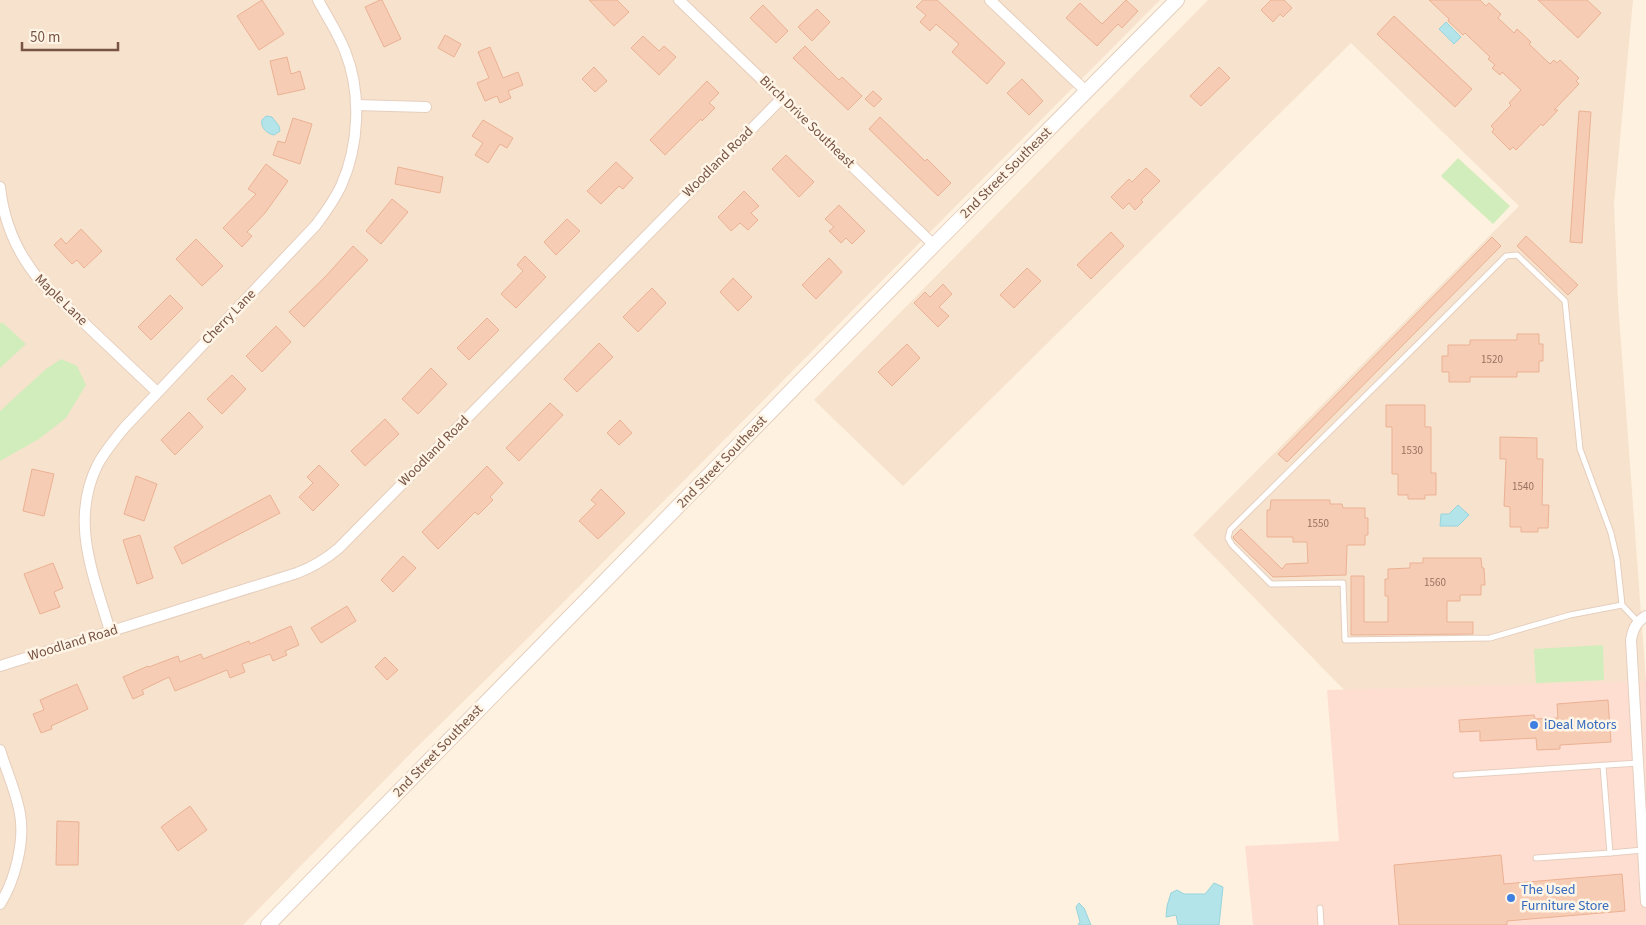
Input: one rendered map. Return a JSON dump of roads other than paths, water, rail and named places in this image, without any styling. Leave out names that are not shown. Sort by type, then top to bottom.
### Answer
[{"type":"street","name":"Cherry Lane","points":[[110,631],[86,551],[84,530],[89,486],[98,464],[110,445],[125,427],[304,238],[330,206],[341,186],[353,148],[356,105],[354,80],[346,52],[318,0]]},
{"type":"street","name":"Birch Drive Southeast","points":[[679,0],[934,245]]},
{"type":"street","points":[[990,0],[1087,92]]},
{"type":"street","name":"2nd Street Southeast","points":[[268,925],[934,245],[1177,0]]},
{"type":"street","name":"Woodland Road","points":[[0,666],[297,573],[326,559],[339,548],[782,97]]},
{"type":"street","points":[[356,105],[426,107]]},
{"type":"street","name":"Maple Lane","points":[[0,187],[11,236],[29,268],[43,284],[157,392]]},
{"type":"street","points":[[1642,619],[1635,625],[1631,640],[1646,902]]},
{"type":"street","points":[[0,750],[20,814],[21,833],[14,876],[0,904]]},
{"type":"lane","points":[[1622,605],[1612,533],[1580,449],[1565,302],[1517,255],[1506,256],[1489,271],[1424,339],[1230,530],[1228,538],[1232,546],[1270,584],[1343,584],[1345,640],[1490,638],[1570,615],[1622,605],[1642,619]]},
{"type":"lane","points":[[1456,774],[1638,763]]},
{"type":"lane","points":[[1603,766],[1610,852]]},
{"type":"lane","points":[[1536,858],[1643,850]]},
{"type":"lane","points":[[1320,908],[1321,925]]},
{"type":"water","points":[[1446,22],[1461,37],[1454,44],[1439,29]]},
{"type":"water","points":[[266,116],[272,117],[279,126],[280,131],[274,135],[263,128],[262,120]]},
{"type":"water","points":[[1458,505],[1469,515],[1458,526],[1440,526],[1441,514],[1449,514]]},
{"type":"water","points":[[1214,883],[1223,887],[1219,925],[1178,925],[1176,915],[1166,917],[1171,893],[1177,890],[1184,894],[1205,894]]},
{"type":"water","points":[[1079,903],[1084,908],[1091,925],[1078,925],[1080,922],[1076,907]]},
{"type":"place","name":"iDeal Motors","points":[[1534,725]]},
{"type":"place","name":"The Used Furniture Store","points":[[1511,898]]}]
